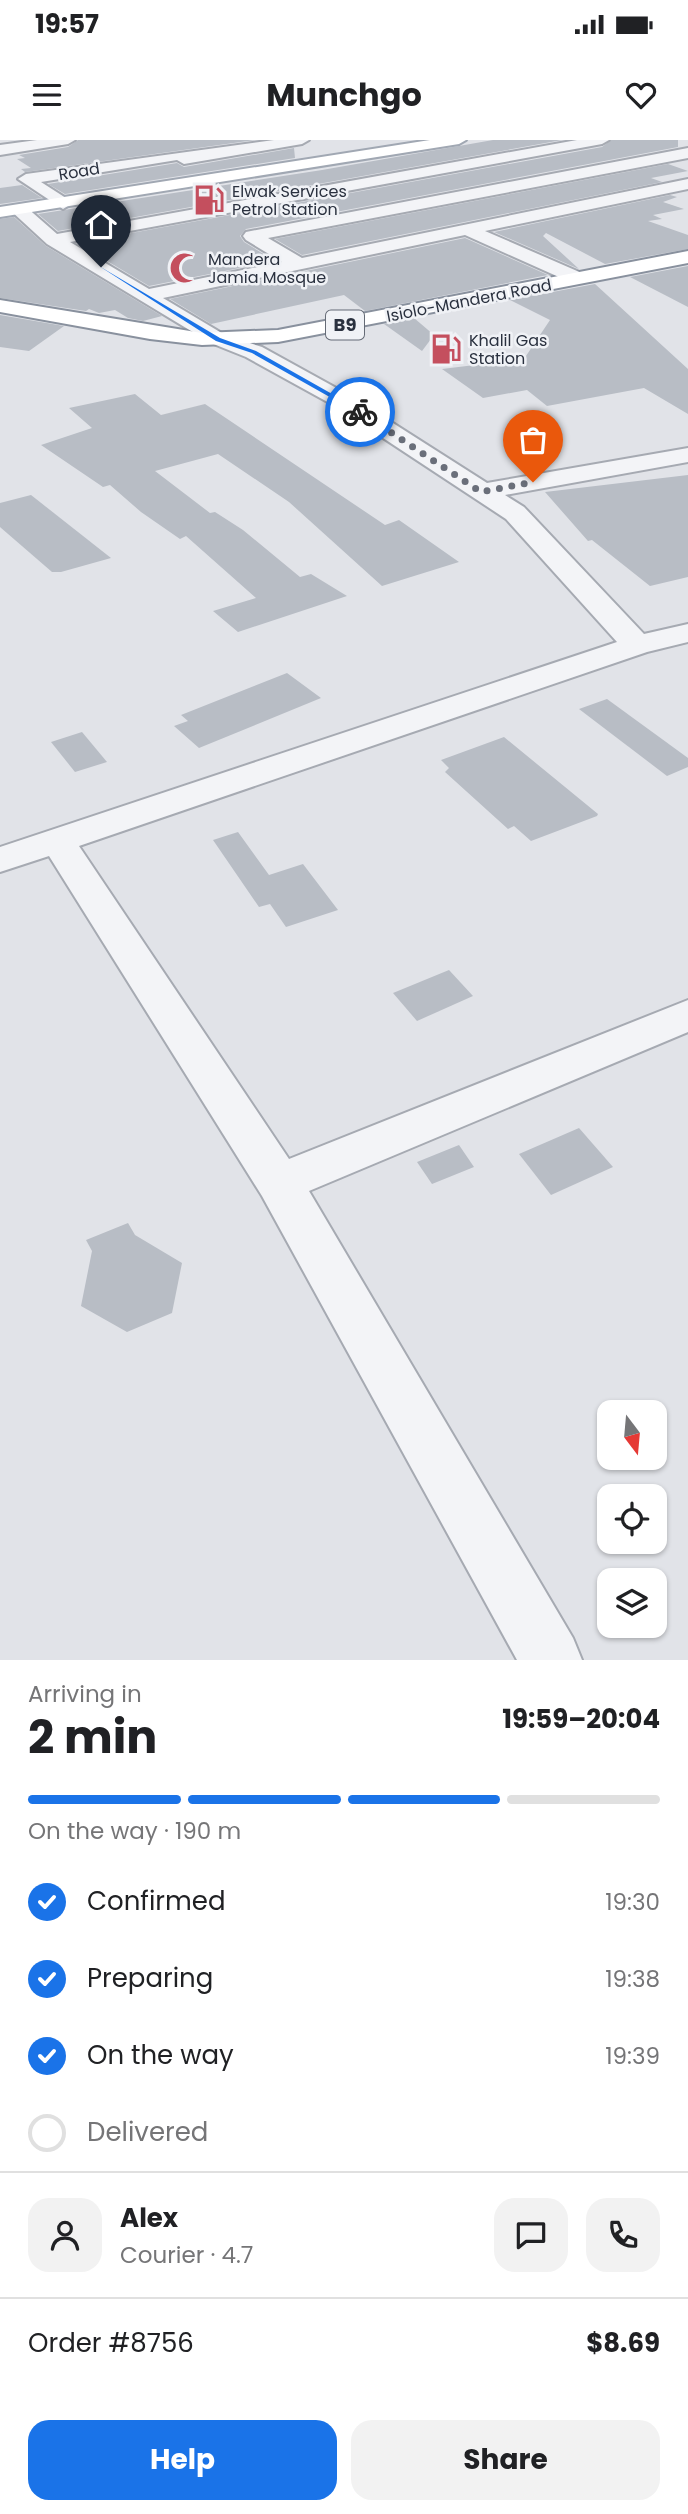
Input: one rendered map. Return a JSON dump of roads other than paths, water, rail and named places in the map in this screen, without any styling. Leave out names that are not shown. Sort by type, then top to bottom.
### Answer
[{"type":"main road","points":[[9,211],[458,140]]},
{"type":"main road","name":"Isiolo-Mandera Road","points":[[0,306],[150,333],[218,339],[312,331],[688,257]]},
{"type":"street","points":[[0,150],[68,140]]},
{"type":"street","points":[[180,158],[302,140]]},
{"type":"street","points":[[53,240],[602,140]]},
{"type":"street","points":[[150,144],[224,178]]},
{"type":"street","points":[[664,144],[688,153]]},
{"type":"street","points":[[297,263],[252,236],[688,153]]},
{"type":"street","name":"Road","points":[[63,204],[26,179],[180,158]]},
{"type":"street","points":[[149,295],[688,184]]},
{"type":"street","points":[[9,211],[218,339],[254,352],[341,400],[515,513],[637,645]]},
{"type":"street","points":[[468,230],[577,278]]},
{"type":"street","points":[[481,492],[688,455]]},
{"type":"street","points":[[0,860],[637,645],[688,633]]},
{"type":"street","points":[[57,840],[279,1183],[551,1660]]},
{"type":"street","points":[[279,1183],[688,1015]]},
{"type":"place","name":"Elwak Services Petrol Station","points":[[209,200]]},
{"type":"place","name":"Mandera Jamia Mosque","points":[[185,268]]},
{"type":"place","name":"Khalil Gas Station","points":[[446,349]]}]
